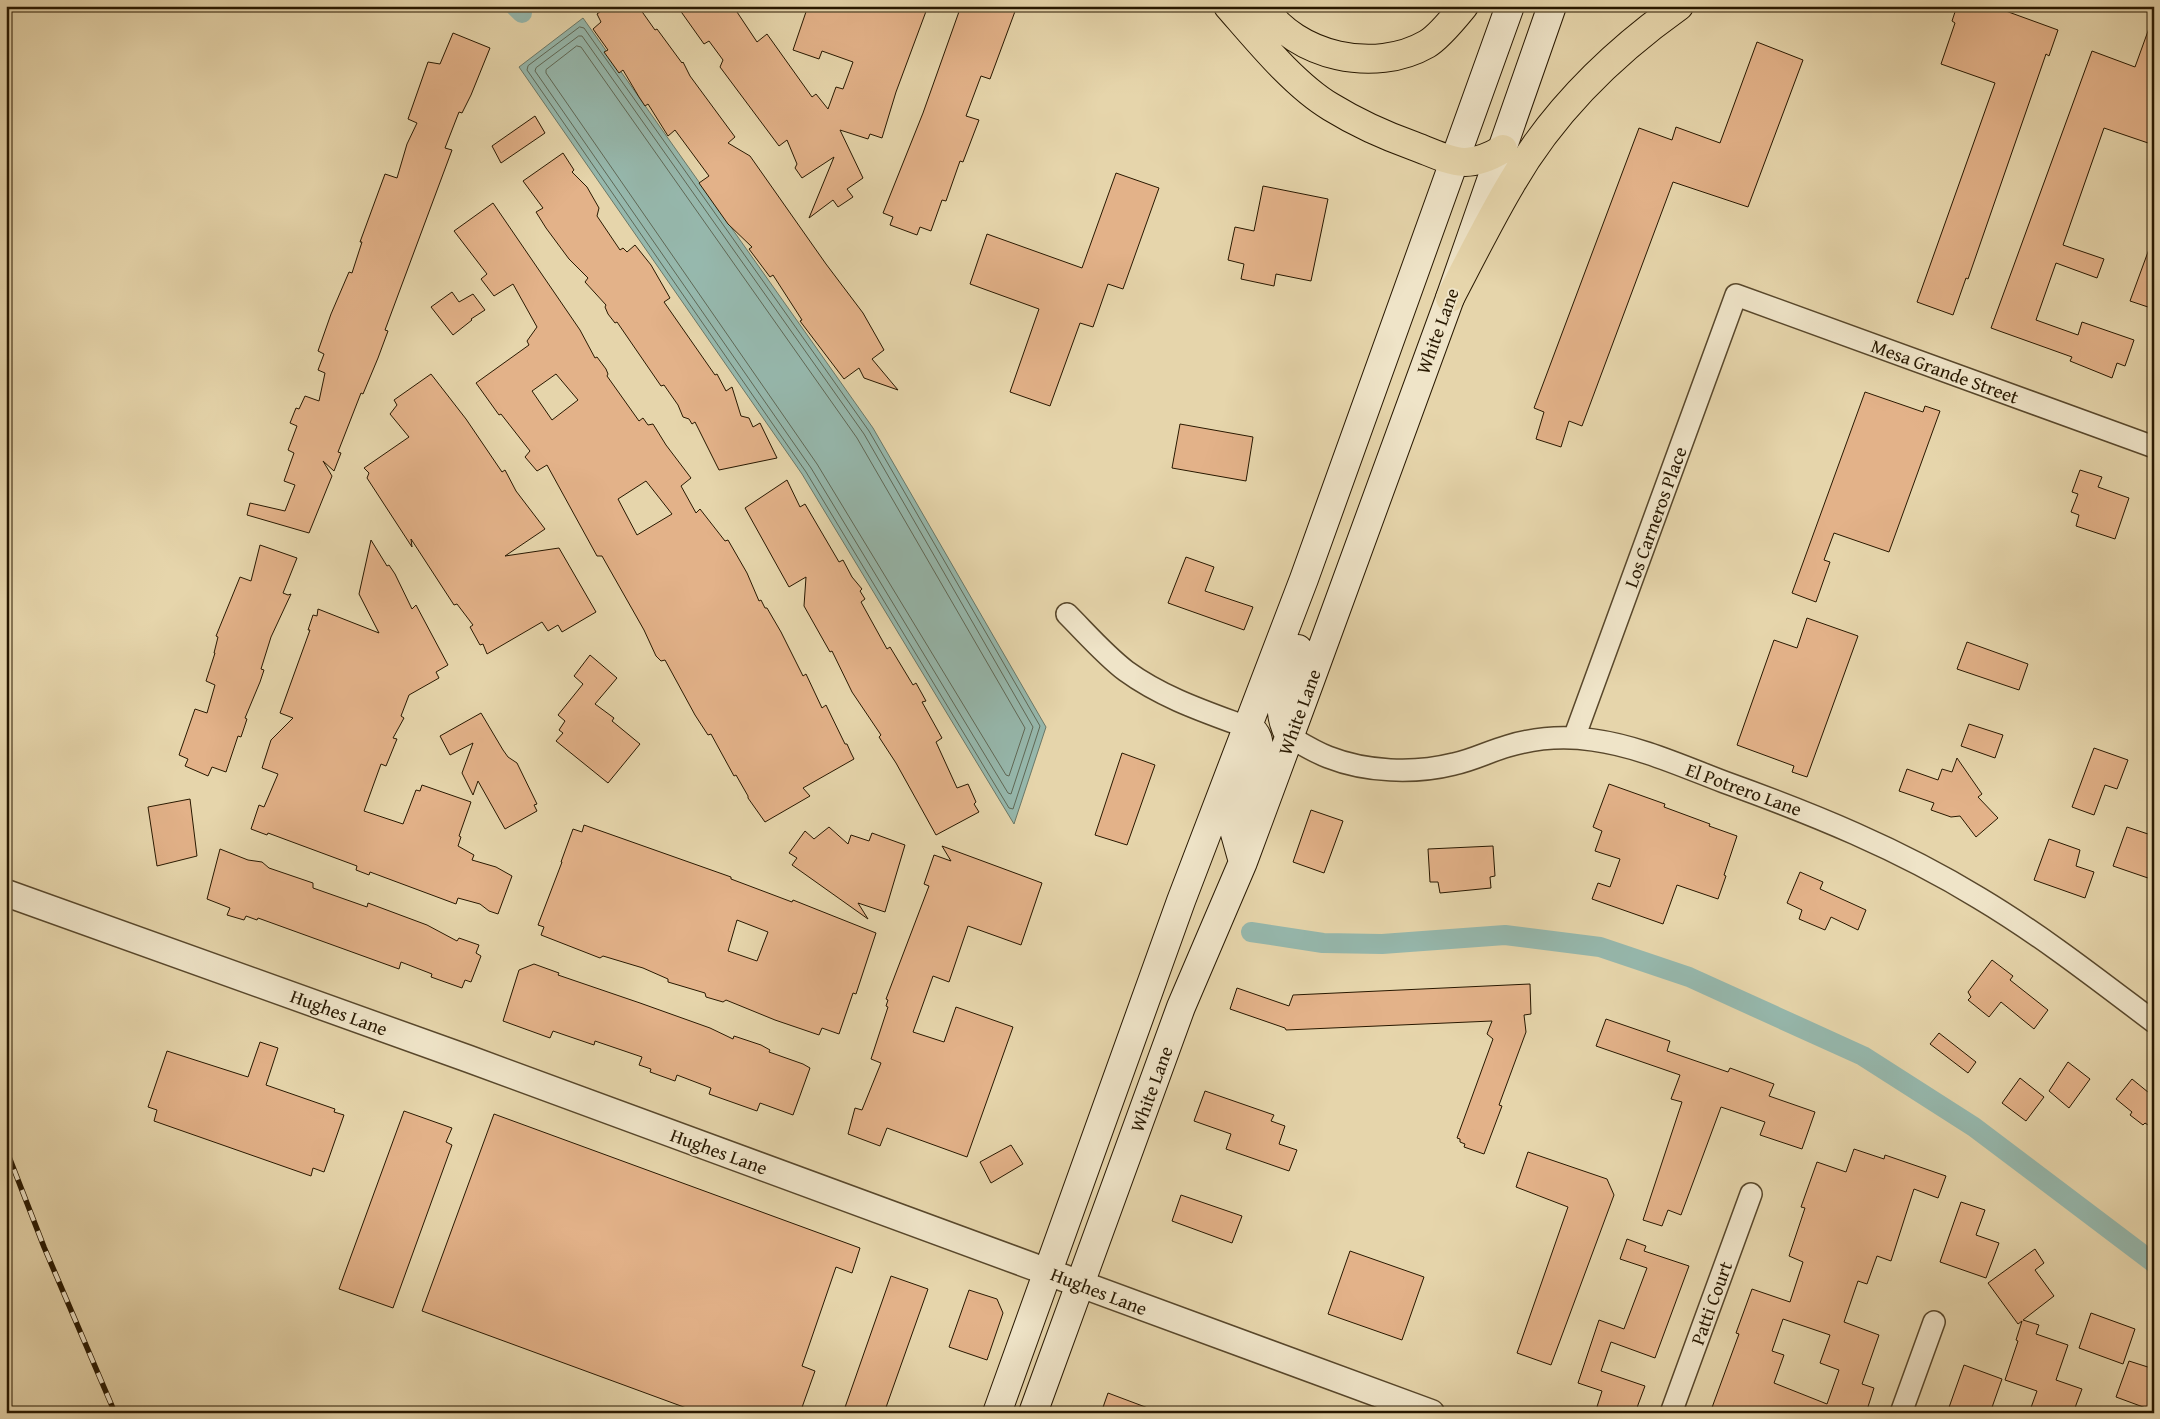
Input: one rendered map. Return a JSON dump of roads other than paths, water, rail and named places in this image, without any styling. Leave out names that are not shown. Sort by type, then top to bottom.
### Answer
[{"type":"highway","points":[[1228,6],[1268,51],[1310,91],[1330,107],[1391,138],[1454,162],[1472,163],[1487,159],[1503,149]]},
{"type":"highway","points":[[1263,6],[1291,34],[1312,48],[1354,59],[1395,58],[1428,44],[1464,6]]},
{"type":"highway","points":[[1450,298],[1512,182],[1545,133],[1576,95],[1611,60],[1649,28],[1680,6]]},
{"type":"main road","name":"White Lane","points":[[997,1413],[1181,901],[1324,524],[1510,6]]},
{"type":"main road","name":"White Lane","points":[[1033,1413],[1181,1007],[1243,862],[1290,738],[1450,298],[1552,6]]},
{"type":"main road","points":[[1290,738],[1283,725],[1280,709],[1283,693],[1331,560],[1324,524]]},
{"type":"main road","points":[[1243,862],[1234,830],[1259,752],[1259,740],[1255,732],[1248,728]]},
{"type":"street","name":"Mesa Grande Street","points":[[1736,295],[2154,447]]},
{"type":"street","name":"Los Carneros Place","points":[[1574,738],[1736,295]]},
{"type":"street","points":[[1067,614],[1116,663],[1144,684],[1174,700],[1248,728]]},
{"type":"street","name":"El Potrero Lane","points":[[1290,738],[1327,757],[1356,765],[1390,770],[1416,770],[1450,765],[1510,746],[1540,740],[1574,738],[1626,746],[1792,806],[1850,830],[1907,857],[1980,898],[2050,944],[2154,1022]]},
{"type":"street","name":"Hughes Lane","points":[[6,893],[470,1059],[1431,1413]]},
{"type":"street","name":"Patti Court","points":[[1671,1413],[1751,1194]]},
{"type":"street","points":[[1901,1413],[1934,1322]]},
{"type":"water","points":[[583,18],[873,428],[1046,727],[1014,824],[802,474],[519,67]]},
{"type":"waterway","points":[[515,6],[522,13]]},
{"type":"waterway","points":[[1251,932],[1323,943],[1382,944],[1505,935],[1600,947],[1689,977],[1863,1056],[1974,1127],[2154,1263]]},
{"type":"railway","points":[[6,1149],[44,1247],[115,1413]]}]
